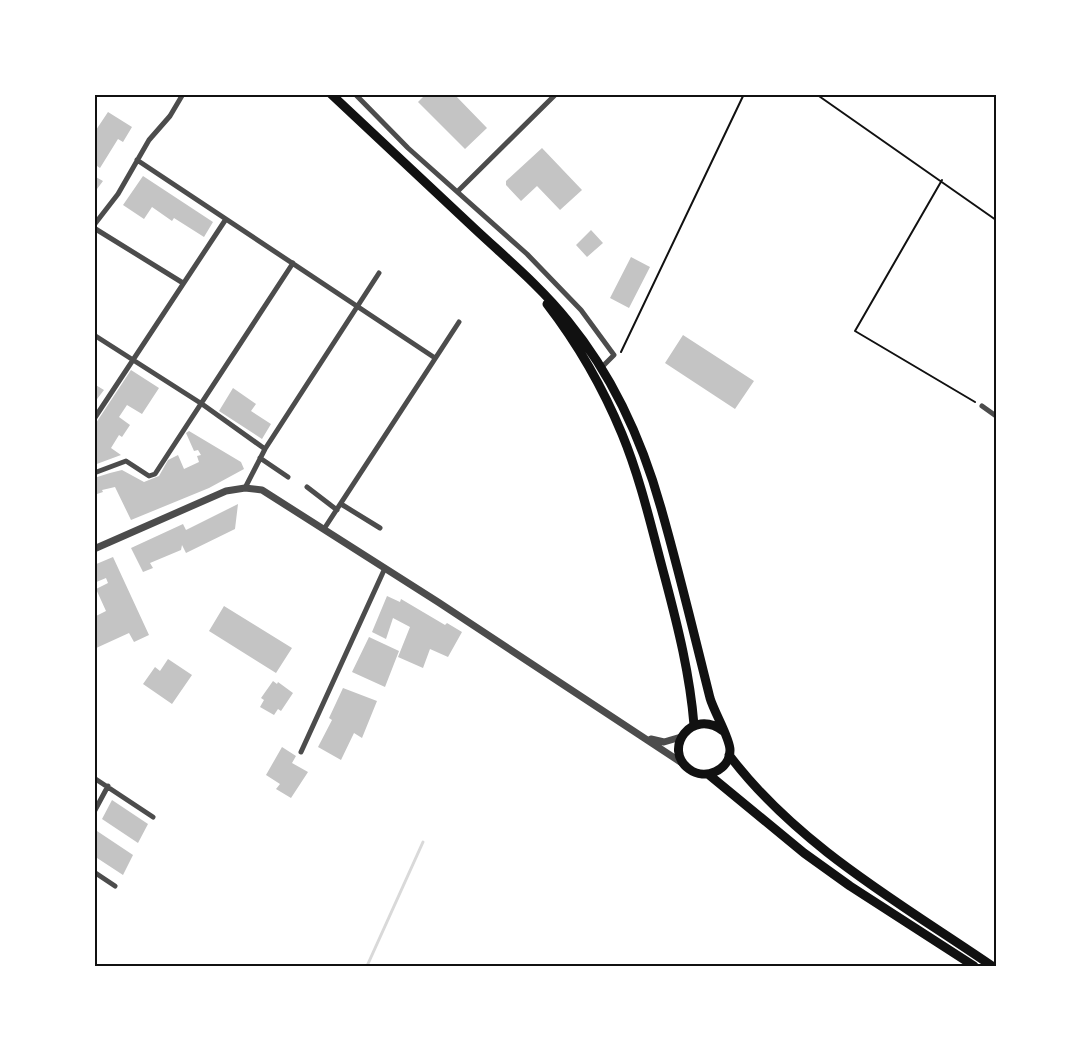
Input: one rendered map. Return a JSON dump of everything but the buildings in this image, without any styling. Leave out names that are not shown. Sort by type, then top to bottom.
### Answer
[{"type":"highway","points":[[331,94],[527,278],[569,322],[601,368],[625,412],[650,470],[671,541],[711,700],[729,742],[729,755],[722,768],[708,774]]},
{"type":"highway","points":[[527,278],[578,351],[607,403],[625,442],[646,507],[684,653],[692,693],[694,725]]},
{"type":"highway","points":[[723,731],[709,723],[694,725],[681,737],[679,751],[684,764],[694,772],[708,774],[804,853],[841,880],[974,966]]},
{"type":"highway","points":[[729,755],[763,794],[809,839],[992,966]]},
{"type":"street","points":[[183,94],[170,116],[149,141],[118,194],[94,226],[183,284]]},
{"type":"street","points":[[355,94],[408,148],[526,254],[581,310],[614,356],[601,368]]},
{"type":"street","points":[[458,191],[556,94]]},
{"type":"street","points":[[137,160],[435,358]]},
{"type":"street","points":[[94,419],[226,219]]},
{"type":"street","points":[[94,473],[126,461],[149,476],[155,474],[293,264]]},
{"type":"street","points":[[245,488],[260,458],[379,273]]},
{"type":"street","points":[[324,529],[459,322]]},
{"type":"street","points":[[94,335],[266,449]]},
{"type":"street","points":[[982,406],[996,416]]},
{"type":"street","points":[[260,458],[288,477]]},
{"type":"street","points":[[94,549],[226,491],[253,488],[270,494],[684,764]]},
{"type":"street","points":[[307,488],[337,510]]},
{"type":"street","points":[[341,504],[380,528]]},
{"type":"street","points":[[301,752],[385,568]]},
{"type":"street","points":[[637,735],[664,742],[681,737]]},
{"type":"street","points":[[94,777],[153,817]]},
{"type":"street","points":[[94,812],[108,786]]},
{"type":"street","points":[[94,872],[115,886]]},
{"type":"path","points":[[618,359],[744,94]]},
{"type":"path","points":[[816,94],[942,180],[996,220]]},
{"type":"path","points":[[942,180],[855,331],[982,406]]},
{"type":"waterway","points":[[367,966],[423,842]]}]
